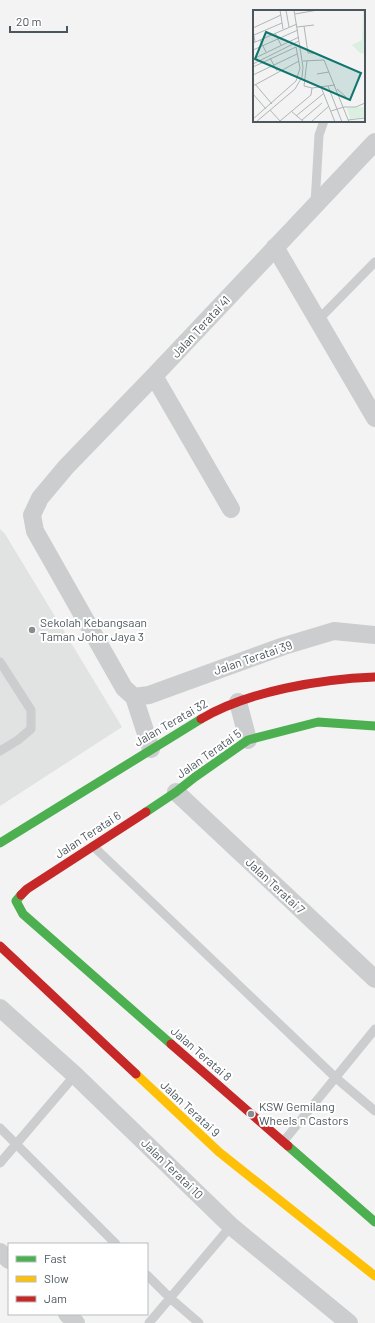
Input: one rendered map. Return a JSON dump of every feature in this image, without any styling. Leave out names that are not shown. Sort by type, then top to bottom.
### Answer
[{"type":"street","name":"Jalan Teratai 41","points":[[134,697],[124,688],[35,532],[32,515],[40,498],[66,467],[375,142]]},
{"type":"street","points":[[275,247],[318,320],[369,392],[375,418]]},
{"type":"street","points":[[154,376],[231,509]]},
{"type":"street","name":"Jalan Teratai 39","points":[[134,697],[149,695],[284,646],[334,631],[375,635]]},
{"type":"street","name":"Jalan Teratai 32","points":[[0,843],[216,710],[273,691],[345,678],[375,677]]},
{"type":"street","points":[[134,697],[151,749]]},
{"type":"street","points":[[238,702],[248,740]]},
{"type":"street","name":"Jalan Teratai 5","points":[[176,792],[248,740],[318,722],[375,726]]},
{"type":"street","name":"Jalan Teratai 6","points":[[16,902],[27,890],[176,792]]},
{"type":"street","name":"Jalan Teratai 7","points":[[176,792],[375,979]]},
{"type":"street","name":"Jalan Teratai 8","points":[[16,902],[24,914],[375,1222]]},
{"type":"street","name":"Jalan Teratai 9","points":[[0,946],[219,1152],[375,1276]]},
{"type":"street","name":"Jalan Teratai 10","points":[[0,1008],[75,1076],[231,1226],[349,1323]]},
{"type":"street","points":[[0,1252],[8,1259]]},
{"type":"street","points":[[68,1315],[76,1323]]},
{"type":"lane","points":[[315,206],[319,135],[324,122]]},
{"type":"lane","points":[[318,320],[375,262]]},
{"type":"lane","points":[[0,662],[31,710],[31,729],[18,740],[0,751]]},
{"type":"lane","points":[[94,846],[336,1078],[375,1111]]},
{"type":"lane","points":[[283,1142],[375,1029]]},
{"type":"lane","points":[[0,1163],[75,1076]]},
{"type":"lane","points":[[0,1128],[115,1243]]},
{"type":"lane","points":[[149,1323],[231,1226]]},
{"type":"lane","points":[[148,1276],[170,1298],[199,1323]]},
{"type":"shaded area","name":"Sekolah Kebangsaan Taman Johor Jaya 3","points":[[0,529],[5,534],[122,727],[0,806]]},
{"type":"traffic: fast","points":[[0,843],[201,719]]},
{"type":"traffic: fast","points":[[146,812],[248,740],[318,722],[375,726]]},
{"type":"traffic: fast","points":[[21,895],[16,901],[23,914],[171,1044]]},
{"type":"traffic: fast","points":[[288,1146],[375,1222]]},
{"type":"traffic: slow","points":[[136,1074],[219,1152],[375,1276]]},
{"type":"traffic: jam","points":[[201,719],[240,701],[285,688],[332,680],[375,677]]},
{"type":"traffic: jam","points":[[21,895],[27,889],[146,812]]},
{"type":"traffic: jam","points":[[0,946],[136,1074]]},
{"type":"traffic: jam","points":[[171,1044],[288,1146]]},
{"type":"place","name":"Sekolah Kebangsaan Taman Johor Jaya 3","points":[[32,630]]},
{"type":"place","name":"KSW Gemilang Wheels n Castors","points":[[251,1114]]}]
